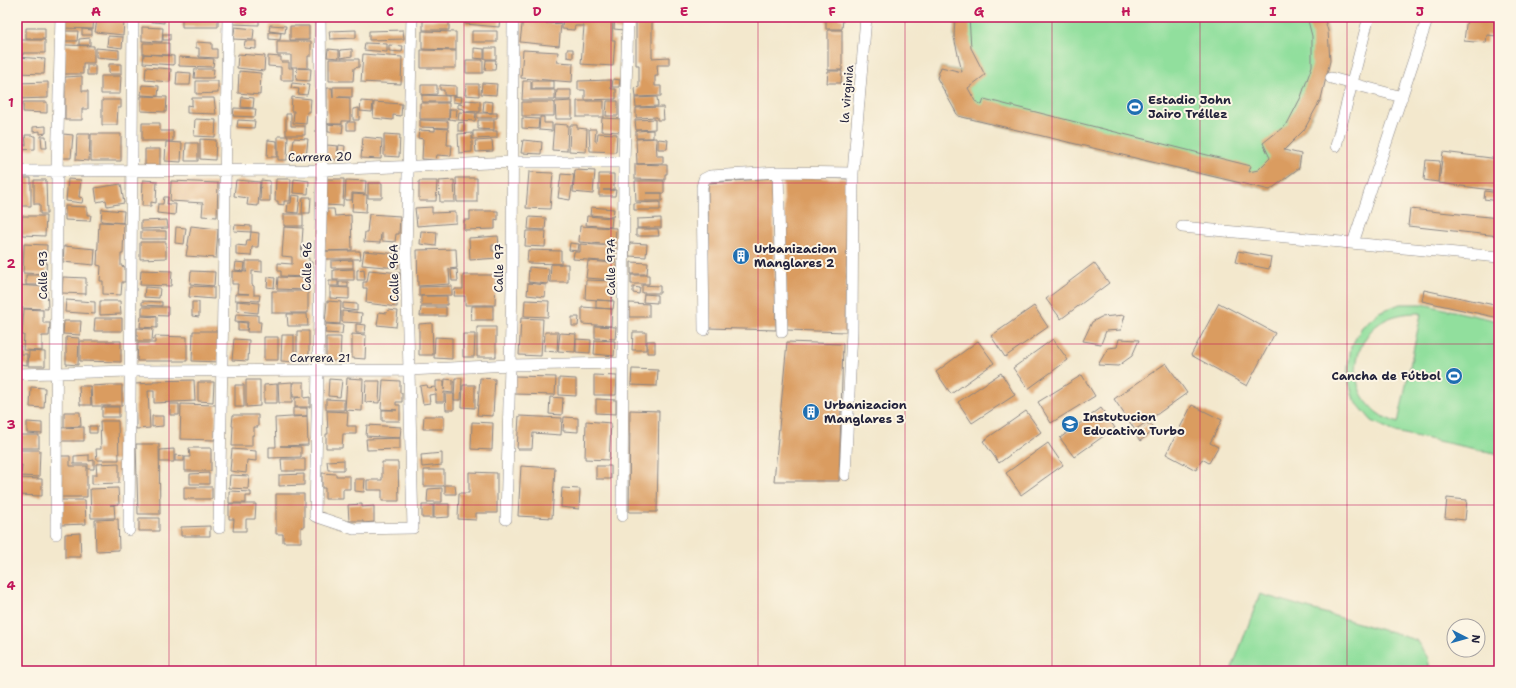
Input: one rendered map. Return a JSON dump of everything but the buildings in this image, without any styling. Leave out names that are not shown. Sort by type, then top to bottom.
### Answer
[{"type":"street","name":"Calle 93","points":[[56,534],[57,170],[61,17]]},
{"type":"street","points":[[129,530],[133,17]]},
{"type":"street","points":[[219,528],[228,17]]},
{"type":"street","name":"Calle 96","points":[[320,17],[322,170],[315,516],[354,529],[413,528]]},
{"type":"street","name":"Calle 96A","points":[[412,17],[406,252],[413,528]]},
{"type":"street","name":"Calle 97","points":[[506,518],[513,162],[513,17]]},
{"type":"street","name":"Calle 97A","points":[[622,516],[624,162],[628,17]]},
{"type":"street","name":"la virginia","points":[[845,475],[852,331],[853,173],[866,17]]},
{"type":"street","points":[[1353,243],[1428,17]]},
{"type":"street","points":[[1336,146],[1368,20]]},
{"type":"street","points":[[1331,78],[1402,97]]},
{"type":"street","name":"Carrera 20","points":[[17,171],[322,170],[513,162],[624,162]]},
{"type":"street","points":[[704,330],[702,187],[704,179],[710,176],[778,172],[853,173]]},
{"type":"street","points":[[778,172],[782,332]]},
{"type":"street","points":[[1182,227],[1499,257]]},
{"type":"street","name":"Carrera 21","points":[[17,374],[131,371],[409,370],[510,365],[624,363]]},
{"type":"green space","name":"Estadio John Jairo Tréllez","points":[[955,17],[1324,17],[1328,31],[1321,99],[1304,130],[1284,150],[1301,154],[1299,168],[1270,190],[958,116],[937,78],[941,67],[962,71],[954,37]]},
{"type":"green space","name":"Cancha de Fútbol","points":[[1400,304],[1422,304],[1499,321],[1499,454],[1395,432],[1372,421],[1354,400],[1347,374],[1351,347],[1362,327],[1379,312]],"holes":[[[1421,313],[1398,423],[1376,412],[1362,395],[1356,375],[1359,353],[1369,334],[1376,326],[1385,320],[1403,314]]]},
{"type":"green space","points":[[1260,594],[1416,640],[1428,658],[1430,671],[1231,671]]},
{"type":"place","name":"Estadio John Jairo Tréllez","points":[[1135,107]]},
{"type":"place","name":"Urbanizacion Manglares 2","points":[[741,256]]},
{"type":"place","name":"Cancha de Fútbol","points":[[1454,376]]},
{"type":"place","name":"Urbanizacion Manglares 3","points":[[811,412]]},
{"type":"place","name":"Instutucion Educativa Turbo","points":[[1070,424]]}]
